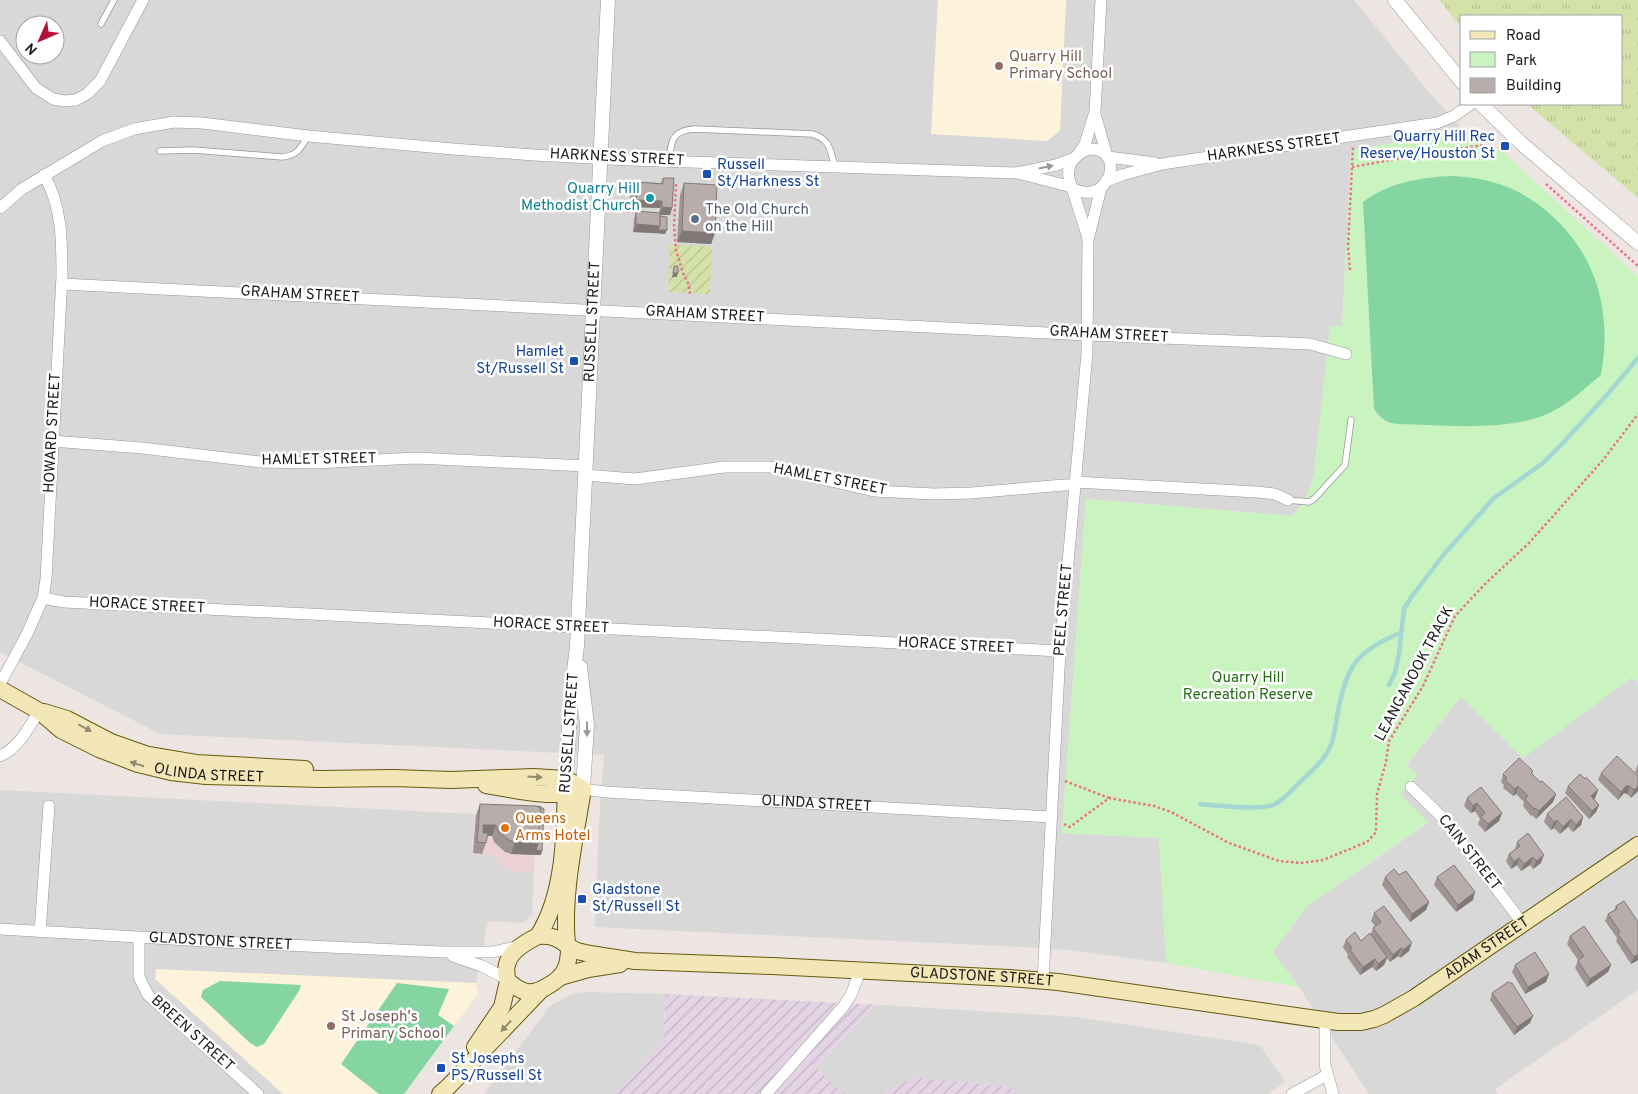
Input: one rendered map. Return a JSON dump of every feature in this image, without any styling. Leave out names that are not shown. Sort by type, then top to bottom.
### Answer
[{"type":"main road","name":"OLINDA STREET","points":[[0,689],[40,711],[67,719],[126,748],[174,760],[196,763],[279,766],[394,778],[451,780],[530,792],[566,786],[582,789]]},
{"type":"main road","name":"RUSSELL STREET","points":[[538,936],[549,916],[558,881],[564,842],[566,786]]},
{"type":"main road","name":"RUSSELL STREET","points":[[568,946],[565,930],[567,897],[582,789]]},
{"type":"main road","name":"ADAM STREET","points":[[1325,1021],[1361,1022],[1384,1015],[1414,998],[1638,845]]},
{"type":"main road","points":[[538,936],[557,938],[568,946],[569,959],[560,978],[540,991],[445,1091],[502,1007],[506,996],[508,962],[512,953],[519,946],[538,936]]},
{"type":"main road","name":"GLADSTONE STREET","points":[[568,946],[588,954],[635,961],[708,963],[1043,981],[1325,1021]]},
{"type":"main road","name":"GLADSTONE STREET","points":[[560,978],[588,970],[635,961]]},
{"type":"main road","points":[[507,980],[523,992],[540,991]]},
{"type":"street","points":[[0,41],[36,88],[53,99],[64,101],[80,98],[95,88],[100,81],[143,0]]},
{"type":"street","name":"RUSSELL STREET","points":[[566,786],[571,695],[578,628],[608,0]]},
{"type":"street","points":[[1095,112],[1111,170],[1104,184],[1091,193],[1085,194],[1072,188],[1068,174],[1085,144],[1095,112],[1101,0]]},
{"type":"street","points":[[1395,0],[1460,80]]},
{"type":"street","name":"HARKNESS STREET","points":[[1104,184],[1120,175],[1162,164],[1448,120],[1470,105]]},
{"type":"street","points":[[1482,105],[1521,143],[1638,243]]},
{"type":"street","name":"HARKNESS STREET","points":[[0,208],[14,195],[44,175],[102,141],[134,129],[174,122],[202,123],[308,136],[453,149],[600,158],[1016,173],[1072,188]]},
{"type":"street","points":[[1076,157],[1084,151],[1095,149],[1108,157]]},
{"type":"street","name":"HARKNESS STREET","points":[[1016,173],[1056,165],[1076,157]]},
{"type":"street","name":"HARKNESS STREET","points":[[1108,157],[1162,164]]},
{"type":"street","name":"HOWARD STREET","points":[[0,684],[27,634],[42,598],[46,579],[62,284],[62,249],[60,217],[54,196],[44,175]]},
{"type":"street","name":"PEEL STREET","points":[[1043,981],[1060,652],[1088,334],[1088,240],[1104,184]]},
{"type":"street","name":"PEEL STREET","points":[[1072,188],[1088,240]]},
{"type":"street","name":"GRAHAM STREET","points":[[62,284],[1310,344],[1346,354]]},
{"type":"street","name":"HAMLET STREET","points":[[52,441],[142,448],[260,462],[314,463],[416,458],[585,471],[636,479],[716,468],[770,467],[850,486],[893,493],[953,494],[1075,483],[1258,492],[1274,494],[1288,500]]},
{"type":"street","name":"HORACE STREET","points":[[42,598],[64,602],[1060,652]]},
{"type":"street","name":"RUSSELL STREET","points":[[577,646],[587,726],[582,789]]},
{"type":"street","points":[[0,756],[17,744],[40,711]]},
{"type":"street","name":"CAIN STREET","points":[[1411,787],[1444,819],[1523,924]]},
{"type":"street","name":"OLINDA STREET","points":[[582,789],[606,792],[1051,817]]},
{"type":"street","points":[[40,932],[50,806]]},
{"type":"street","name":"GLADSTONE STREET","points":[[0,929],[246,944],[442,952],[493,952],[519,946]]},
{"type":"street","name":"BREEN STREET","points":[[139,937],[139,977],[148,995],[258,1094]]},
{"type":"street","name":"GLADSTONE STREET","points":[[442,952],[471,961],[507,980]]},
{"type":"street","points":[[766,1094],[843,1007],[851,995],[860,971]]},
{"type":"street","points":[[1325,1021],[1324,1051],[1327,1075],[1333,1094]]},
{"type":"street","points":[[1292,1094],[1327,1075]]},
{"type":"lane","points":[[101,24],[114,0]]},
{"type":"lane","points":[[669,161],[672,140],[680,132],[695,129],[812,134],[827,142],[835,167]]},
{"type":"lane","points":[[160,151],[193,150],[282,157],[293,156],[308,136]]},
{"type":"lane","points":[[1288,500],[1309,502],[1346,465],[1351,420]]},
{"type":"path","points":[[1350,270],[1348,246],[1353,136]]},
{"type":"path","points":[[1352,167],[1485,145]]},
{"type":"path","points":[[1544,183],[1638,266]]},
{"type":"path","points":[[676,184],[676,250],[689,285],[690,295]]},
{"type":"path","points":[[628,212],[644,212]]},
{"type":"path","points":[[667,218],[675,219]]},
{"type":"path","name":"LEANGANOOK TRACK","points":[[1065,781],[1109,798],[1154,806],[1171,812],[1229,843],[1279,861],[1301,863],[1323,860],[1366,842],[1376,832],[1378,794],[1389,741],[1423,686],[1455,616],[1529,543],[1603,460],[1638,414]]},
{"type":"path","points":[[1051,817],[1070,827],[1109,798]]},
{"type":"shaded area","points":[[0,0],[1354,0],[1428,91],[1460,126],[1449,133],[1351,150],[1342,327],[1331,326],[1314,474],[1308,494],[1292,516],[1086,499],[1062,833],[1159,838],[1166,963],[1069,950],[595,927],[604,755],[160,734],[0,652]]},
{"type":"shaded area","name":"Quarry Hill Primary School","points":[[938,0],[1066,0],[1060,131],[1047,141],[931,134]]},
{"type":"shaded area","points":[[1632,677],[1638,682],[1638,990],[1495,1089],[1498,1094],[1369,1094],[1299,987],[1273,952],[1307,906],[1428,823],[1400,794],[1406,766],[1461,697],[1523,758]]},
{"type":"shaded area","points":[[0,790],[474,814],[472,854],[493,855],[498,863],[505,868],[515,871],[534,872],[532,915],[522,923],[488,921],[476,983],[479,993],[404,1094],[0,1094]]},
{"type":"shaded area","name":"Queens Arms Hotel","points":[[474,814],[537,817],[534,872],[511,871],[501,865],[493,855],[472,854]]},
{"type":"shaded area","name":"St Joseph's Primary School","points":[[156,969],[476,983],[479,993],[404,1094],[283,1094],[155,979]]},
{"type":"shaded area","points":[[585,992],[666,994],[663,1041],[615,1094],[484,1094],[550,1006],[571,994]]},
{"type":"shaded area","points":[[666,994],[882,1005],[870,1009],[816,1068],[845,1094],[615,1094],[663,1041]]},
{"type":"shaded area","points":[[882,1005],[1076,1017],[1260,1045],[1285,1082],[1268,1094],[1013,1094],[1012,1087],[915,1077],[881,1094],[845,1094],[816,1068],[870,1009]]},
{"type":"shaded area","points":[[915,1077],[1012,1087],[1013,1094],[881,1094]]},
{"type":"green space","points":[[1439,0],[1638,0],[1638,198],[1528,105],[1623,105],[1623,15],[1460,15],[1460,26]]},
{"type":"green space","name":"Quarry Hill Recreation Reserve","points":[[1460,126],[1484,147],[1501,150],[1638,277],[1638,682],[1632,677],[1523,758],[1461,697],[1406,765],[1417,775],[1400,794],[1428,822],[1307,906],[1273,952],[1299,987],[1166,963],[1159,838],[1062,833],[1086,499],[1292,516],[1306,497],[1314,474],[1330,326],[1342,327],[1351,150],[1449,133]]},
{"type":"green space","points":[[1454,176],[1477,178],[1506,186],[1539,205],[1567,231],[1580,249],[1598,288],[1604,330],[1601,375],[1579,394],[1555,410],[1539,417],[1500,425],[1398,424],[1384,420],[1374,409],[1363,202],[1395,185],[1418,179]]},
{"type":"green space","points":[[670,244],[712,247],[710,294],[668,292]]},
{"type":"green space","points":[[220,981],[301,985],[264,1044],[257,1047],[249,1042],[201,997],[203,990]]},
{"type":"green space","points":[[397,983],[449,989],[438,1015],[454,1026],[404,1094],[379,1094],[341,1064]]},
{"type":"building","points":[[663,178],[674,178],[672,208],[662,207],[662,201],[636,200],[637,195],[633,195],[633,187],[637,187],[637,182],[663,184]]},
{"type":"building","name":"The Old Church on the Hill","points":[[684,183],[717,185],[715,233],[682,231]]},
{"type":"building","points":[[636,211],[660,213],[660,226],[636,224]]},
{"type":"building","points":[[660,216],[667,217],[667,230],[658,230]]},
{"type":"building","points":[[674,266],[678,266],[678,273],[673,273]]},
{"type":"building","points":[[1617,756],[1638,776],[1638,786],[1634,790],[1630,786],[1626,786],[1621,792],[1601,773]]},
{"type":"building","points":[[1519,758],[1533,771],[1531,773],[1540,782],[1542,781],[1556,794],[1539,811],[1534,809],[1525,799],[1528,796],[1518,786],[1515,789],[1505,780],[1507,778],[1503,774]]},
{"type":"building","points":[[1580,774],[1585,779],[1586,777],[1598,790],[1591,796],[1599,805],[1592,811],[1568,786]]},
{"type":"building","points":[[1481,787],[1502,813],[1488,824],[1481,817],[1485,813],[1477,803],[1473,806],[1467,798]]},
{"type":"building","points":[[1566,797],[1583,817],[1576,825],[1571,819],[1563,827],[1557,820],[1554,822],[1547,814]]},
{"type":"building","points":[[480,804],[537,806],[541,809],[538,844],[509,840],[498,831],[496,825],[483,825],[483,833],[488,833],[486,843],[477,842]]},
{"type":"building","points":[[538,806],[544,809],[542,851],[536,850],[541,809]]},
{"type":"building","points":[[1528,833],[1544,855],[1536,861],[1533,857],[1524,864],[1519,858],[1514,862],[1509,854],[1520,846],[1517,842]]},
{"type":"building","points":[[1454,865],[1475,892],[1458,905],[1437,877]]},
{"type":"building","points":[[1394,869],[1399,875],[1406,871],[1429,902],[1412,914],[1385,877]]},
{"type":"building","points":[[1624,901],[1638,922],[1638,954],[1634,957],[1618,934],[1620,932],[1608,914],[1617,909],[1616,906]]},
{"type":"building","points":[[1384,906],[1412,943],[1403,950],[1401,948],[1393,955],[1373,928],[1381,922],[1374,913]]},
{"type":"building","points":[[1584,926],[1611,965],[1590,979],[1578,961],[1584,956],[1570,936]]},
{"type":"building","points":[[1355,932],[1361,941],[1370,933],[1387,957],[1378,964],[1375,959],[1363,967],[1350,950],[1352,948],[1346,940]]},
{"type":"building","points":[[1535,952],[1549,974],[1528,987],[1515,965]]},
{"type":"building","points":[[1508,982],[1512,983],[1533,1016],[1517,1027],[1492,993]]},
{"type":"waterway","points":[[1389,685],[1395,673],[1399,654],[1404,609],[1412,596],[1445,553],[1494,498],[1543,463],[1606,396],[1638,358]]},
{"type":"waterway","points":[[1200,804],[1257,807],[1273,805],[1284,798],[1317,766],[1331,745],[1341,695],[1345,682],[1356,661],[1373,646],[1400,633]]},
{"type":"place","name":"Quarry Hill Primary School","points":[[999,66]]},
{"type":"place","name":"Quarry Hill Rec Reserve/Houston St","points":[[1505,146]]},
{"type":"place","name":"Russell St/Harkness St","points":[[707,174]]},
{"type":"place","name":"Quarry Hill Methodist Church","points":[[650,198]]},
{"type":"place","name":"The Old Church on the Hill","points":[[695,219]]},
{"type":"place","name":"Hamlet St/Russell St","points":[[574,361]]},
{"type":"place","name":"Queens Arms Hotel","points":[[505,828]]},
{"type":"place","name":"Gladstone St/Russell St","points":[[582,899]]},
{"type":"place","name":"St Joseph's Primary School","points":[[331,1026]]},
{"type":"place","name":"St Josephs PS/Russell St","points":[[441,1068]]}]
